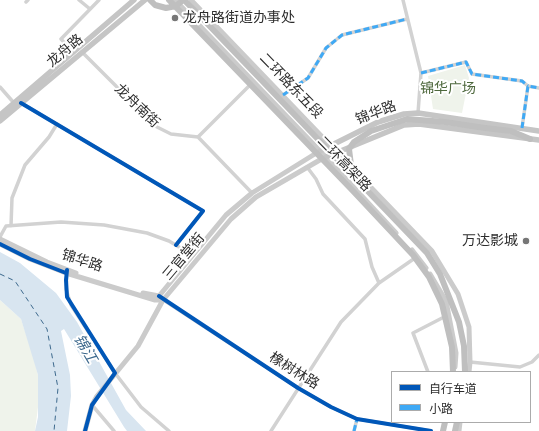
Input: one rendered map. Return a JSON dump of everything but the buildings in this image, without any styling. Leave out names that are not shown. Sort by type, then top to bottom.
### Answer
[{"type":"highway","points":[[150,0],[155,5],[166,8],[176,6],[183,0]]},
{"type":"highway","name":"二环高架路","points":[[169,0],[353,191],[412,255],[429,278],[442,304],[452,347],[454,371]]},
{"type":"highway","name":"二环高架路","points":[[183,0],[427,253],[440,274],[450,295],[459,322],[464,346],[465,371]]},
{"type":"highway","points":[[403,227],[393,212],[351,165],[350,149],[354,142],[371,131],[407,119],[511,131],[530,139]]},
{"type":"main road","points":[[0,114],[72,51],[134,0]]},
{"type":"main road","name":"龙舟路","points":[[0,121],[145,0]]},
{"type":"main road","name":"二环路东五段","points":[[175,0],[326,157],[418,256],[446,301],[456,354],[454,371]]},
{"type":"main road","name":"二环路东五段","points":[[191,0],[432,251],[458,294],[469,327],[470,362],[468,371]]},
{"type":"main road","name":"锦华路","points":[[320,151],[378,122],[404,114],[418,113],[539,131]]},
{"type":"main road","name":"锦华路","points":[[326,157],[404,125],[419,124],[539,140]]},
{"type":"main road","name":"三官堂街","points":[[161,298],[192,255],[226,215],[252,193],[320,151]]},
{"type":"main road","name":"三官堂街","points":[[161,298],[231,219],[256,197],[326,157]]},
{"type":"main road","name":"锦华路","points":[[0,238],[67,272],[161,298]]},
{"type":"main road","points":[[0,244],[30,259],[67,272]]},
{"type":"main road","points":[[85,431],[92,405],[97,396],[138,346],[161,298]]},
{"type":"street","points":[[79,0],[90,9]]},
{"type":"street","points":[[72,51],[61,39],[99,0]]},
{"type":"street","points":[[403,0],[421,73],[418,113]]},
{"type":"street","points":[[283,95],[308,78],[326,48],[342,35],[408,19]]},
{"type":"street","name":"龙舟南街","points":[[82,52],[157,127],[171,134],[198,137]]},
{"type":"street","points":[[421,73],[466,62],[472,74],[522,81],[528,86],[539,88]]},
{"type":"street","points":[[252,193],[198,137],[253,82]]},
{"type":"street","points":[[522,128],[528,86]]},
{"type":"street","points":[[0,87],[14,103]]},
{"type":"street","points":[[21,103],[203,211],[176,245]]},
{"type":"street","points":[[11,226],[12,198],[25,165],[49,137],[57,124]]},
{"type":"street","points":[[307,168],[316,179],[323,194],[366,239],[372,267],[379,283]]},
{"type":"street","points":[[0,238],[6,226],[61,222],[104,225],[146,233],[176,245],[192,255]]},
{"type":"street","points":[[271,431],[341,322],[379,283],[418,256]]},
{"type":"street","points":[[67,272],[67,298],[115,373],[141,407],[169,431]]},
{"type":"street","name":"橡树林路","points":[[161,298],[298,388],[331,407],[357,419],[431,431]]},
{"type":"street","points":[[428,371],[413,333],[449,315]]},
{"type":"street","points":[[470,362],[520,367],[532,362],[539,355]]},
{"type":"street","points":[[92,405],[114,431]]},
{"type":"street","points":[[354,431],[357,419]]},
{"type":"street","points":[[403,431],[405,426]]},
{"type":"green space","name":"锦华广场","points":[[465,65],[469,78],[462,113],[433,109],[428,76]]},
{"type":"green space","points":[[0,300],[21,319],[33,355],[38,375],[39,399],[35,431],[0,431]]},
{"type":"water","name":"锦江","points":[[0,252],[20,263],[56,293],[77,322],[126,410],[146,431],[127,431],[64,329],[61,331],[70,375],[71,396],[67,431],[35,431],[38,417],[38,375],[21,319],[0,300]]},
{"type":"ferry route","points":[[0,274],[15,281],[47,329],[58,388],[54,431]]},
{"type":"marked path","points":[[283,95],[308,78],[326,48],[342,35],[407,19]]},
{"type":"marked path","points":[[421,73],[466,62],[472,74],[522,81],[528,86]]},
{"type":"marked path","points":[[522,128],[528,86],[539,88]]},
{"type":"marked path","points":[[354,431],[357,419]]},
{"type":"cycle path","points":[[21,103],[203,211],[176,245]]},
{"type":"cycle path","points":[[0,244],[30,259],[66,273]]},
{"type":"cycle path","points":[[67,270],[67,297],[115,373],[92,405],[85,431]]},
{"type":"cycle path","points":[[159,296],[298,388],[331,407],[357,419],[431,431]]},
{"type":"place","name":"龙舟路街道办事处","points":[[175,18]]},
{"type":"place","name":"万达影城","points":[[526,241]]}]
